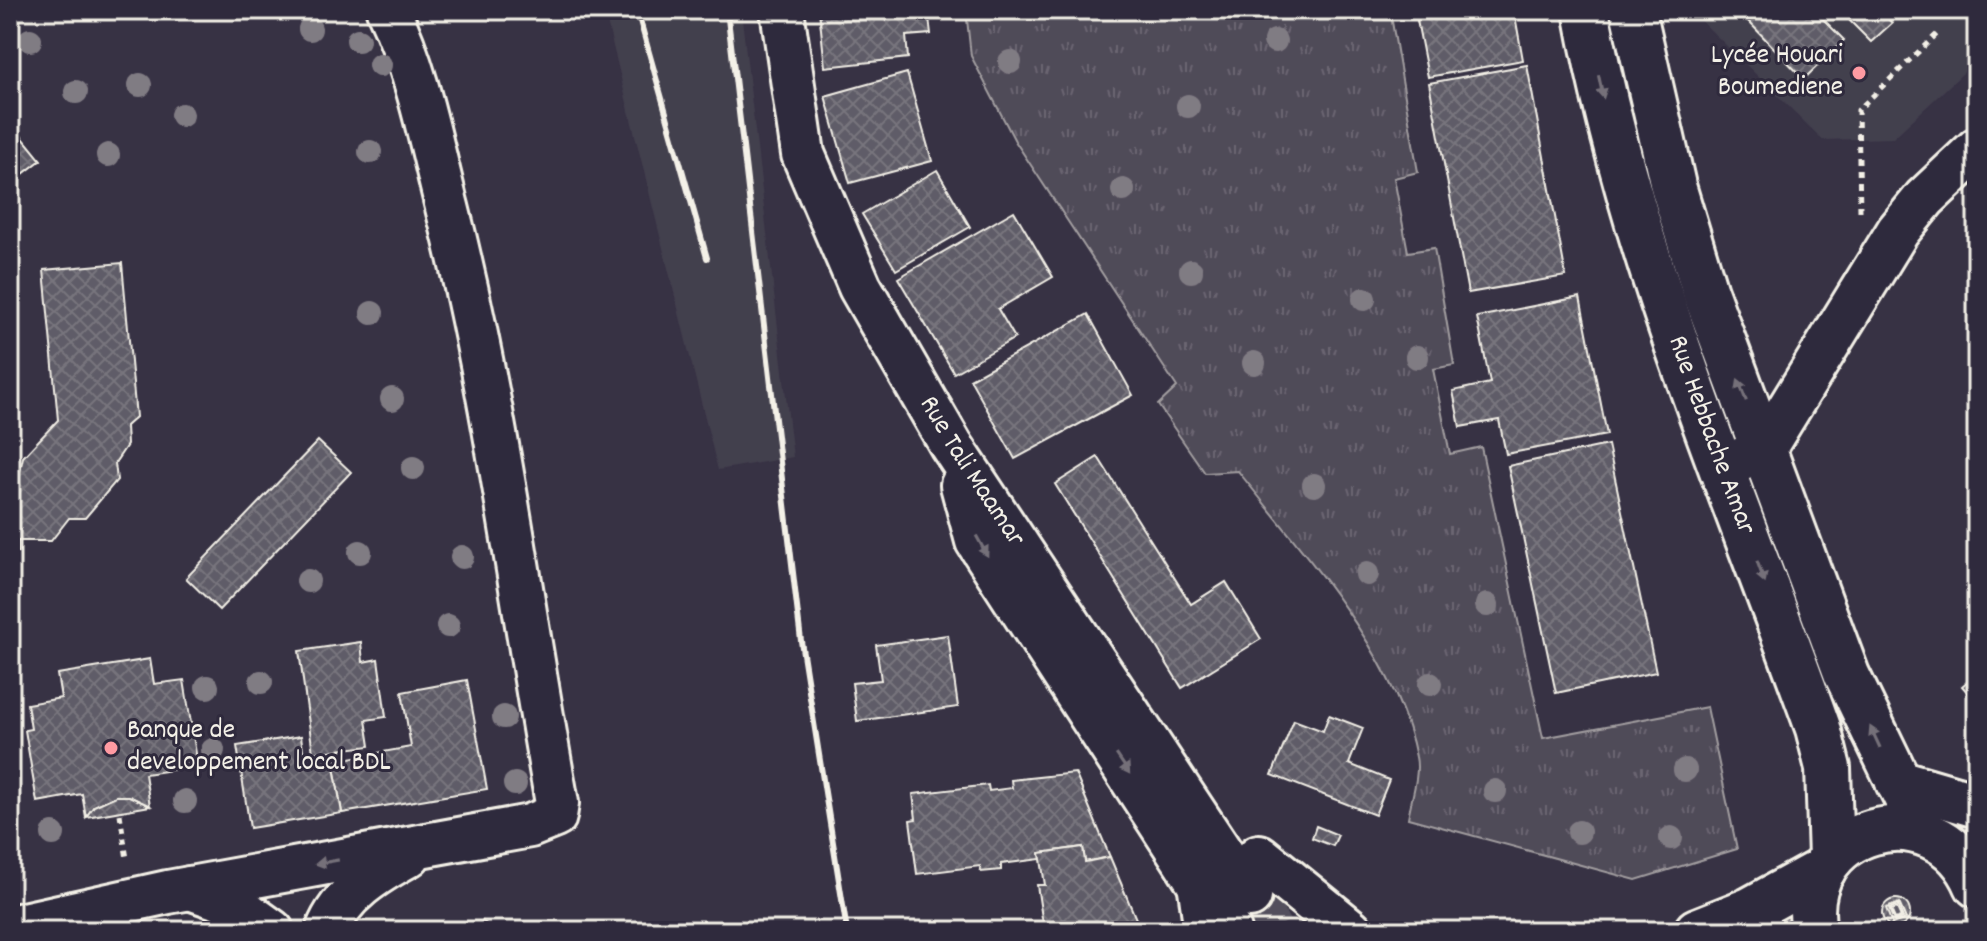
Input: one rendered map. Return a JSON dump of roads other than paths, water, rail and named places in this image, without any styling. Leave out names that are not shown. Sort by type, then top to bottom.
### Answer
[{"type":"main road","name":"Rue Hebbache Amar","points":[[1586,10],[1600,88],[1628,197],[1722,468],[1818,728],[1828,768],[1827,864],[1814,892],[1814,931]]},
{"type":"main road","name":"Rue Hebbache Amar","points":[[1633,10],[1673,186],[1705,292],[1847,675],[1926,833]]},
{"type":"main road","points":[[1898,782],[1977,805]]},
{"type":"main road","points":[[1697,931],[1750,910],[1827,864],[1850,842],[1873,831],[1898,828],[1926,833],[1953,848],[1970,869],[1977,885]]},
{"type":"main road","points":[[1200,882],[1207,931]]},
{"type":"main road","points":[[1246,895],[1350,931]]},
{"type":"street","points":[[10,927],[190,888],[544,823],[555,816],[557,803],[500,451],[460,256],[410,58],[388,10]]},
{"type":"street","name":"Rue Tali Maamar","points":[[782,10],[803,154],[819,199],[860,287],[951,445]]},
{"type":"street","points":[[1722,468],[1764,449],[1898,231],[1925,198],[1977,149]]},
{"type":"street","points":[[951,445],[977,541],[1200,882],[1246,895],[1317,931]]},
{"type":"street","points":[[951,445],[1023,507],[1246,895]]},
{"type":"street","points":[[1926,833],[1977,819]]},
{"type":"street","points":[[327,931],[349,896],[369,878],[431,843]]},
{"type":"street","points":[[190,888],[237,917],[272,931]]},
{"type":"tunnel","points":[[1250,896],[1272,931]]},
{"type":"railway","points":[[637,10],[707,258]]},
{"type":"railway","points":[[727,10],[801,641],[847,931]]},
{"type":"place","name":"Lycée Houari Boumediene","points":[[1859,73]]},
{"type":"place","name":"Banque de developpement local BDL","points":[[111,748]]}]
